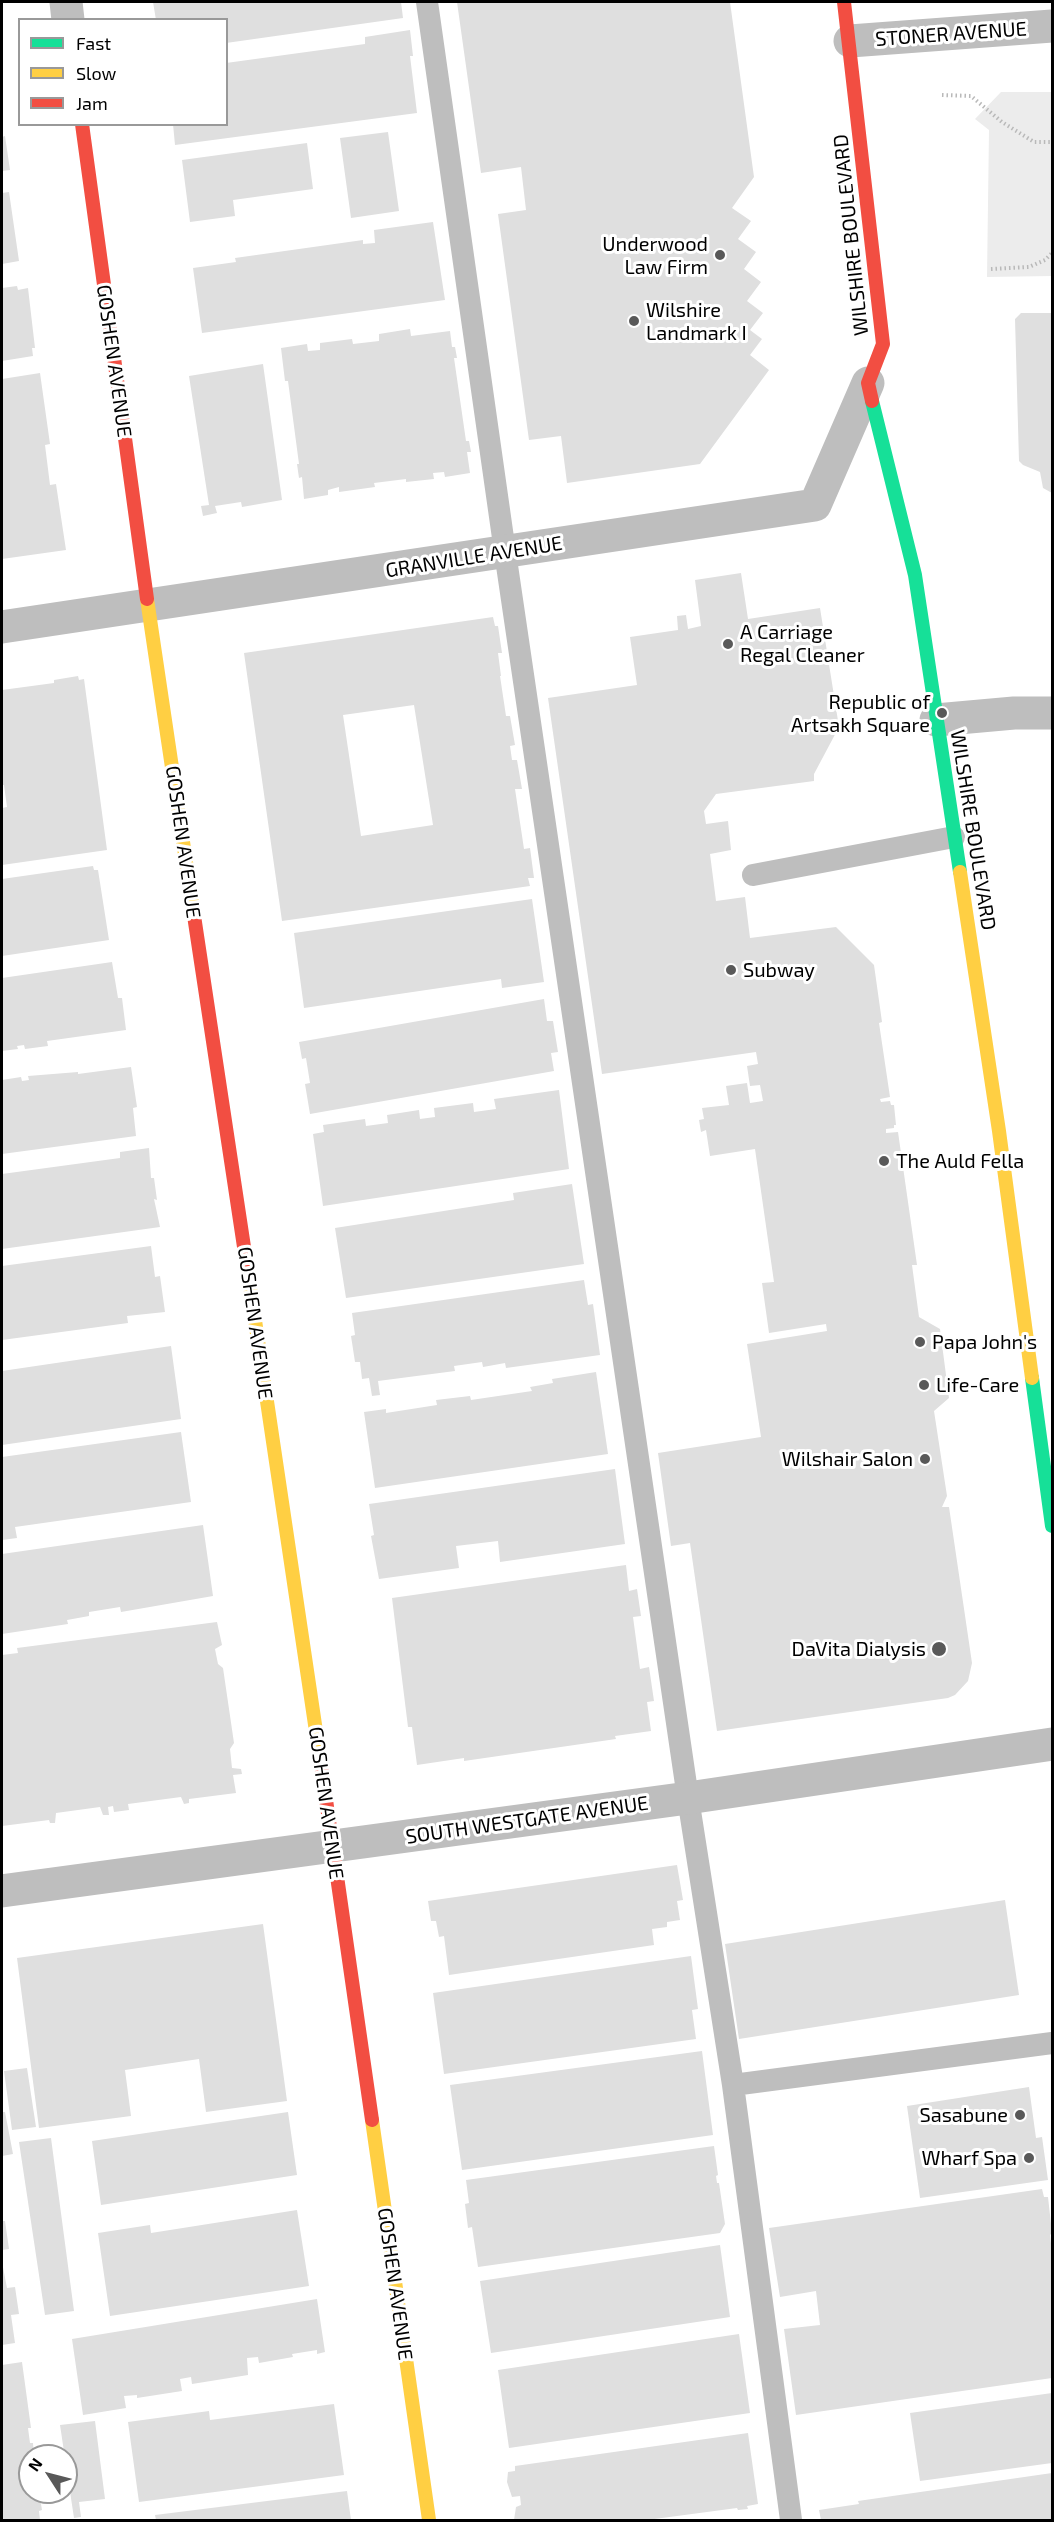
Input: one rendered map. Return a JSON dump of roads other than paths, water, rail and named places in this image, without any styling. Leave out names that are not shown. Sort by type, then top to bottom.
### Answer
[{"type":"street","points":[[66,2],[68,18]]},
{"type":"street","name":"WILSHIRE BOULEVARD","points":[[844,2],[883,344],[868,383],[915,575],[999,1131],[1043,1383],[1053,1526]]},
{"type":"street","name":"STONER AVENUE","points":[[850,41],[1053,26]]},
{"type":"street","name":"GOSHEN AVENUE","points":[[82,126],[148,606],[333,1846],[429,2520]]},
{"type":"street","name":"GRANVILLE AVENUE","points":[[2,627],[815,505],[868,383]]},
{"type":"street","points":[[936,720],[1014,713],[1053,713]]},
{"type":"street","name":"SOUTH WESTGATE AVENUE","points":[[2,1891],[688,1797],[1053,1744]]},
{"type":"lane","points":[[427,2],[505,552],[688,1797],[733,2085],[791,2520]]},
{"type":"lane","points":[[753,875],[954,837]]},
{"type":"lane","points":[[733,2085],[1053,2043]]},
{"type":"place","name":"Underwood Law Firm","points":[[720,255]]},
{"type":"place","name":"Wilshire Landmark I","points":[[634,321]]},
{"type":"place","name":"A Carriage Regal Cleaner","points":[[728,644]]},
{"type":"place","name":"Republic of Artsakh Square","points":[[942,713]]},
{"type":"place","name":"Subway","points":[[731,970]]},
{"type":"place","name":"The Auld Fella","points":[[884,1161]]},
{"type":"place","name":"Papa John's","points":[[920,1342]]},
{"type":"place","name":"Life-Care","points":[[924,1385]]},
{"type":"place","name":"Wilshair Salon","points":[[925,1459]]},
{"type":"place","name":"DaVita Dialysis","points":[[939,1649]]},
{"type":"place","name":"Sasabune","points":[[1020,2115]]},
{"type":"place","name":"Wharf Spa","points":[[1029,2158]]}]
